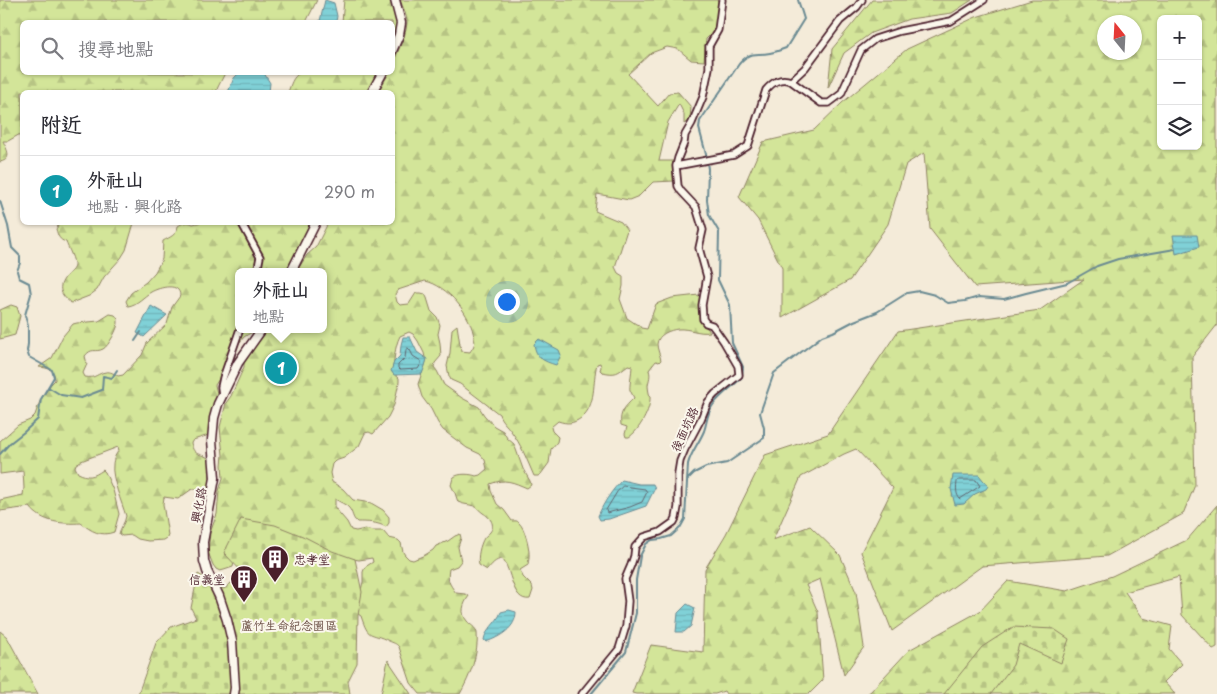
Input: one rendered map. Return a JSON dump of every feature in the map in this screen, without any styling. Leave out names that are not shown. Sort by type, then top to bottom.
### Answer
[{"type":"street","points":[[395,0],[401,23],[395,44]]},
{"type":"street","name":"後面坑路","points":[[582,694],[619,649],[626,626],[628,602],[625,579],[634,556],[635,547],[644,537],[660,532],[674,522],[678,507],[678,474],[680,461],[685,449],[708,402],[739,375],[738,366],[727,347],[715,329],[703,319],[702,305],[707,277],[699,248],[703,230],[696,207],[678,186],[676,166],[685,135],[703,98],[709,68],[709,46],[718,30],[722,0]]},
{"type":"street","points":[[791,81],[805,68],[840,21],[857,7],[862,0]]},
{"type":"street","points":[[676,166],[734,156],[748,146],[766,90],[772,82],[784,79],[791,81],[821,103],[829,103],[840,94],[861,50],[875,39],[900,31],[951,21],[984,0]]},
{"type":"street","points":[[373,90],[381,75]]},
{"type":"street","points":[[243,225],[260,257],[258,268]]},
{"type":"street","points":[[294,268],[315,225]]},
{"type":"street","points":[[222,395],[222,378],[239,333]]},
{"type":"street","name":"興化路","points":[[234,694],[233,656],[227,620],[202,554],[215,478],[212,425],[218,404],[238,362],[259,333]]},
{"type":"green space","points":[[0,0],[317,0],[307,20],[20,20],[20,75],[224,75],[217,90],[20,90],[20,134],[8,141],[3,141],[8,156],[7,159],[0,162]]},
{"type":"green space","points":[[344,0],[392,0],[398,27],[395,37],[395,20],[342,20]]},
{"type":"green space","points":[[400,0],[719,0],[716,26],[706,39],[704,61],[691,60],[678,49],[667,47],[651,53],[628,74],[658,106],[669,93],[678,92],[691,107],[690,119],[684,124],[684,114],[679,104],[668,122],[659,161],[673,161],[674,181],[653,182],[639,196],[629,200],[597,194],[595,211],[621,222],[627,230],[615,267],[618,273],[623,276],[620,299],[627,318],[641,328],[647,329],[656,304],[672,298],[699,295],[701,305],[699,321],[710,332],[678,329],[662,335],[657,344],[661,360],[659,362],[656,361],[649,370],[649,407],[633,434],[626,437],[627,427],[621,425],[623,410],[634,398],[630,389],[632,366],[628,365],[619,372],[611,373],[602,372],[600,370],[600,363],[597,364],[590,407],[578,420],[570,423],[558,421],[551,427],[558,437],[557,442],[551,449],[549,463],[541,474],[534,476],[518,441],[499,414],[460,384],[451,380],[449,376],[447,366],[452,329],[457,325],[461,351],[470,352],[475,342],[469,320],[457,302],[442,288],[425,281],[398,290],[395,294],[400,305],[409,304],[416,293],[425,294],[431,311],[437,317],[440,325],[438,334],[441,356],[434,367],[444,385],[479,407],[494,426],[503,431],[514,444],[531,485],[527,488],[505,481],[490,484],[497,504],[512,521],[518,522],[525,534],[529,549],[529,559],[528,565],[520,570],[533,590],[530,599],[524,599],[515,590],[502,559],[495,561],[487,570],[479,565],[480,548],[484,538],[492,529],[491,521],[472,505],[458,502],[451,485],[453,478],[456,476],[465,474],[480,475],[487,469],[485,460],[480,454],[467,448],[443,430],[438,423],[422,397],[418,384],[426,362],[424,353],[413,334],[409,332],[400,336],[392,372],[399,378],[399,382],[394,405],[388,417],[373,434],[365,433],[359,446],[344,458],[335,461],[332,464],[330,473],[332,482],[343,489],[353,500],[371,503],[383,510],[389,517],[389,523],[386,527],[376,523],[357,522],[348,507],[335,499],[335,508],[351,530],[383,531],[389,538],[398,540],[405,555],[413,560],[460,534],[461,538],[458,547],[461,561],[457,566],[449,569],[448,579],[456,593],[469,596],[465,602],[463,612],[467,621],[477,633],[477,649],[473,665],[460,694],[420,694],[411,683],[399,647],[394,643],[370,634],[366,629],[361,616],[358,614],[359,598],[363,582],[363,572],[365,567],[373,562],[372,558],[359,560],[331,555],[234,562],[233,567],[220,571],[213,565],[208,552],[210,533],[217,514],[219,491],[223,478],[220,427],[226,403],[244,367],[244,361],[262,333],[327,333],[327,268],[299,268],[307,255],[316,247],[327,225],[395,225],[395,90],[379,90],[388,75],[395,75],[395,60],[407,23]]},
{"type":"green space","points":[[872,0],[972,0],[952,13],[909,19],[871,33],[844,53],[828,88],[832,49]]},
{"type":"green space","points":[[1032,0],[1217,0],[1217,325],[1192,357],[1195,485],[1183,514],[1107,556],[982,566],[892,631],[861,552],[893,488],[856,449],[801,477],[773,540],[810,526],[840,555],[856,592],[864,647],[844,675],[820,579],[806,585],[818,612],[823,680],[809,694],[726,694],[724,691],[715,694],[632,693],[651,645],[703,652],[705,569],[726,534],[765,455],[828,434],[898,331],[1040,310],[1084,279],[975,287],[930,229],[924,153],[906,164],[888,224],[850,280],[782,318],[782,268],[758,220],[739,197],[763,142],[814,130],[842,103],[907,49],[976,17]]},
{"type":"green space","points":[[297,75],[375,75],[369,90],[289,90],[293,79]]},
{"type":"green space","points":[[133,225],[126,250],[104,277],[97,290],[89,296],[71,303],[63,295],[61,286],[73,268],[74,263],[66,242],[60,239],[57,234],[56,229],[58,226]]},
{"type":"green space","points":[[310,225],[291,268],[235,268],[235,333],[251,333],[239,342],[215,385],[218,398],[209,425],[209,434],[193,440],[191,443],[196,453],[211,460],[209,490],[192,489],[178,499],[164,497],[163,504],[168,535],[164,540],[148,541],[138,539],[132,535],[122,536],[119,534],[126,516],[115,483],[113,470],[114,459],[119,450],[118,447],[81,461],[75,467],[78,473],[85,476],[94,475],[103,470],[105,472],[113,490],[119,514],[114,532],[105,534],[92,531],[81,523],[53,521],[40,516],[30,507],[0,511],[0,500],[23,495],[24,488],[23,471],[0,474],[0,441],[18,425],[30,420],[35,415],[40,401],[55,380],[52,371],[39,367],[52,358],[63,336],[73,324],[99,321],[110,314],[115,315],[118,319],[115,332],[105,347],[92,351],[85,356],[87,364],[83,373],[85,377],[94,377],[108,372],[118,376],[123,375],[142,355],[147,343],[167,324],[172,307],[180,296],[177,289],[169,287],[151,292],[128,306],[126,301],[131,293],[146,282],[155,272],[162,259],[163,241],[175,234],[178,226]]},
{"type":"green space","points":[[11,305],[17,307],[20,316],[15,335],[0,339],[0,310]]},
{"type":"green space","points":[[1217,505],[1217,647],[1213,649],[1182,615],[1179,577],[1125,592],[1143,618],[1172,626],[1169,649],[1182,664],[1164,682],[1175,694],[867,694],[909,650],[980,611],[1008,581],[1067,591],[1112,576],[1187,540]]},
{"type":"green space","name":"蘆竹生命紀念園區","points":[[241,519],[275,525],[305,537],[332,551],[355,559],[362,592],[358,615],[357,663],[348,681],[350,694],[138,694],[156,643],[171,627],[196,618],[191,608],[198,574],[224,589],[243,573],[224,553]]},
{"type":"green space","points":[[1013,627],[1054,629],[1069,639],[1061,663],[1019,644],[1013,665],[991,694],[944,694],[982,647]]},
{"type":"green space","points":[[0,631],[7,637],[38,694],[0,694]]},
{"type":"green space","points":[[388,660],[411,694],[381,694]]},
{"type":"water","points":[[325,0],[334,3],[336,20],[320,20]]},
{"type":"water","points":[[237,75],[265,75],[270,83],[269,90],[229,90]]},
{"type":"water","points":[[1173,235],[1197,235],[1199,247],[1176,254]]},
{"type":"water","points":[[151,306],[167,315],[144,337],[137,333]]},
{"type":"water","points":[[403,337],[410,337],[417,352],[427,359],[422,374],[394,375],[391,371],[394,362],[400,356]]},
{"type":"water","points":[[539,339],[559,350],[561,355],[556,365],[544,360],[536,353],[534,344]]},
{"type":"water","points":[[953,475],[979,475],[988,486],[964,504],[955,505],[951,489]]},
{"type":"water","points":[[622,480],[639,484],[653,484],[655,488],[646,506],[609,519],[600,520],[598,516],[603,506]]},
{"type":"water","points":[[687,604],[695,608],[691,626],[684,632],[676,632],[678,613]]},
{"type":"water","points":[[509,610],[516,612],[513,623],[502,635],[486,642],[484,640],[485,636],[501,612]]},
{"type":"waterway","points":[[707,158],[699,128],[700,121],[743,60],[753,54],[772,53],[786,48],[804,19],[798,0]]},
{"type":"waterway","points":[[591,694],[626,652],[636,613],[636,580],[640,556],[646,544],[652,540],[671,536],[680,528],[685,519],[689,460],[704,431],[711,408],[742,377],[743,367],[732,343],[730,305],[718,280],[719,232],[709,215],[707,162]]},
{"type":"waterway","points":[[0,201],[8,226],[12,248],[20,256],[17,271],[19,278],[29,283],[31,294],[25,315],[28,326],[27,351],[29,357],[52,370],[54,377],[41,399],[38,419],[0,454]]},
{"type":"waterway","points":[[687,480],[694,473],[706,467],[727,463],[764,438],[764,428],[760,413],[774,373],[822,336],[877,312],[907,293],[919,291],[935,295],[948,303],[979,297],[1004,299],[1067,283],[1097,266],[1118,259],[1175,249]]},
{"type":"waterway","points":[[135,341],[141,332]]},
{"type":"waterway","points":[[48,387],[61,395],[81,398],[102,390],[103,376],[112,378],[117,370]]},
{"type":"place","name":"外社山","points":[[281,368]]},
{"type":"place","name":"忠孝堂","points":[[275,583]]},
{"type":"place","name":"信義堂","points":[[244,603]]}]
